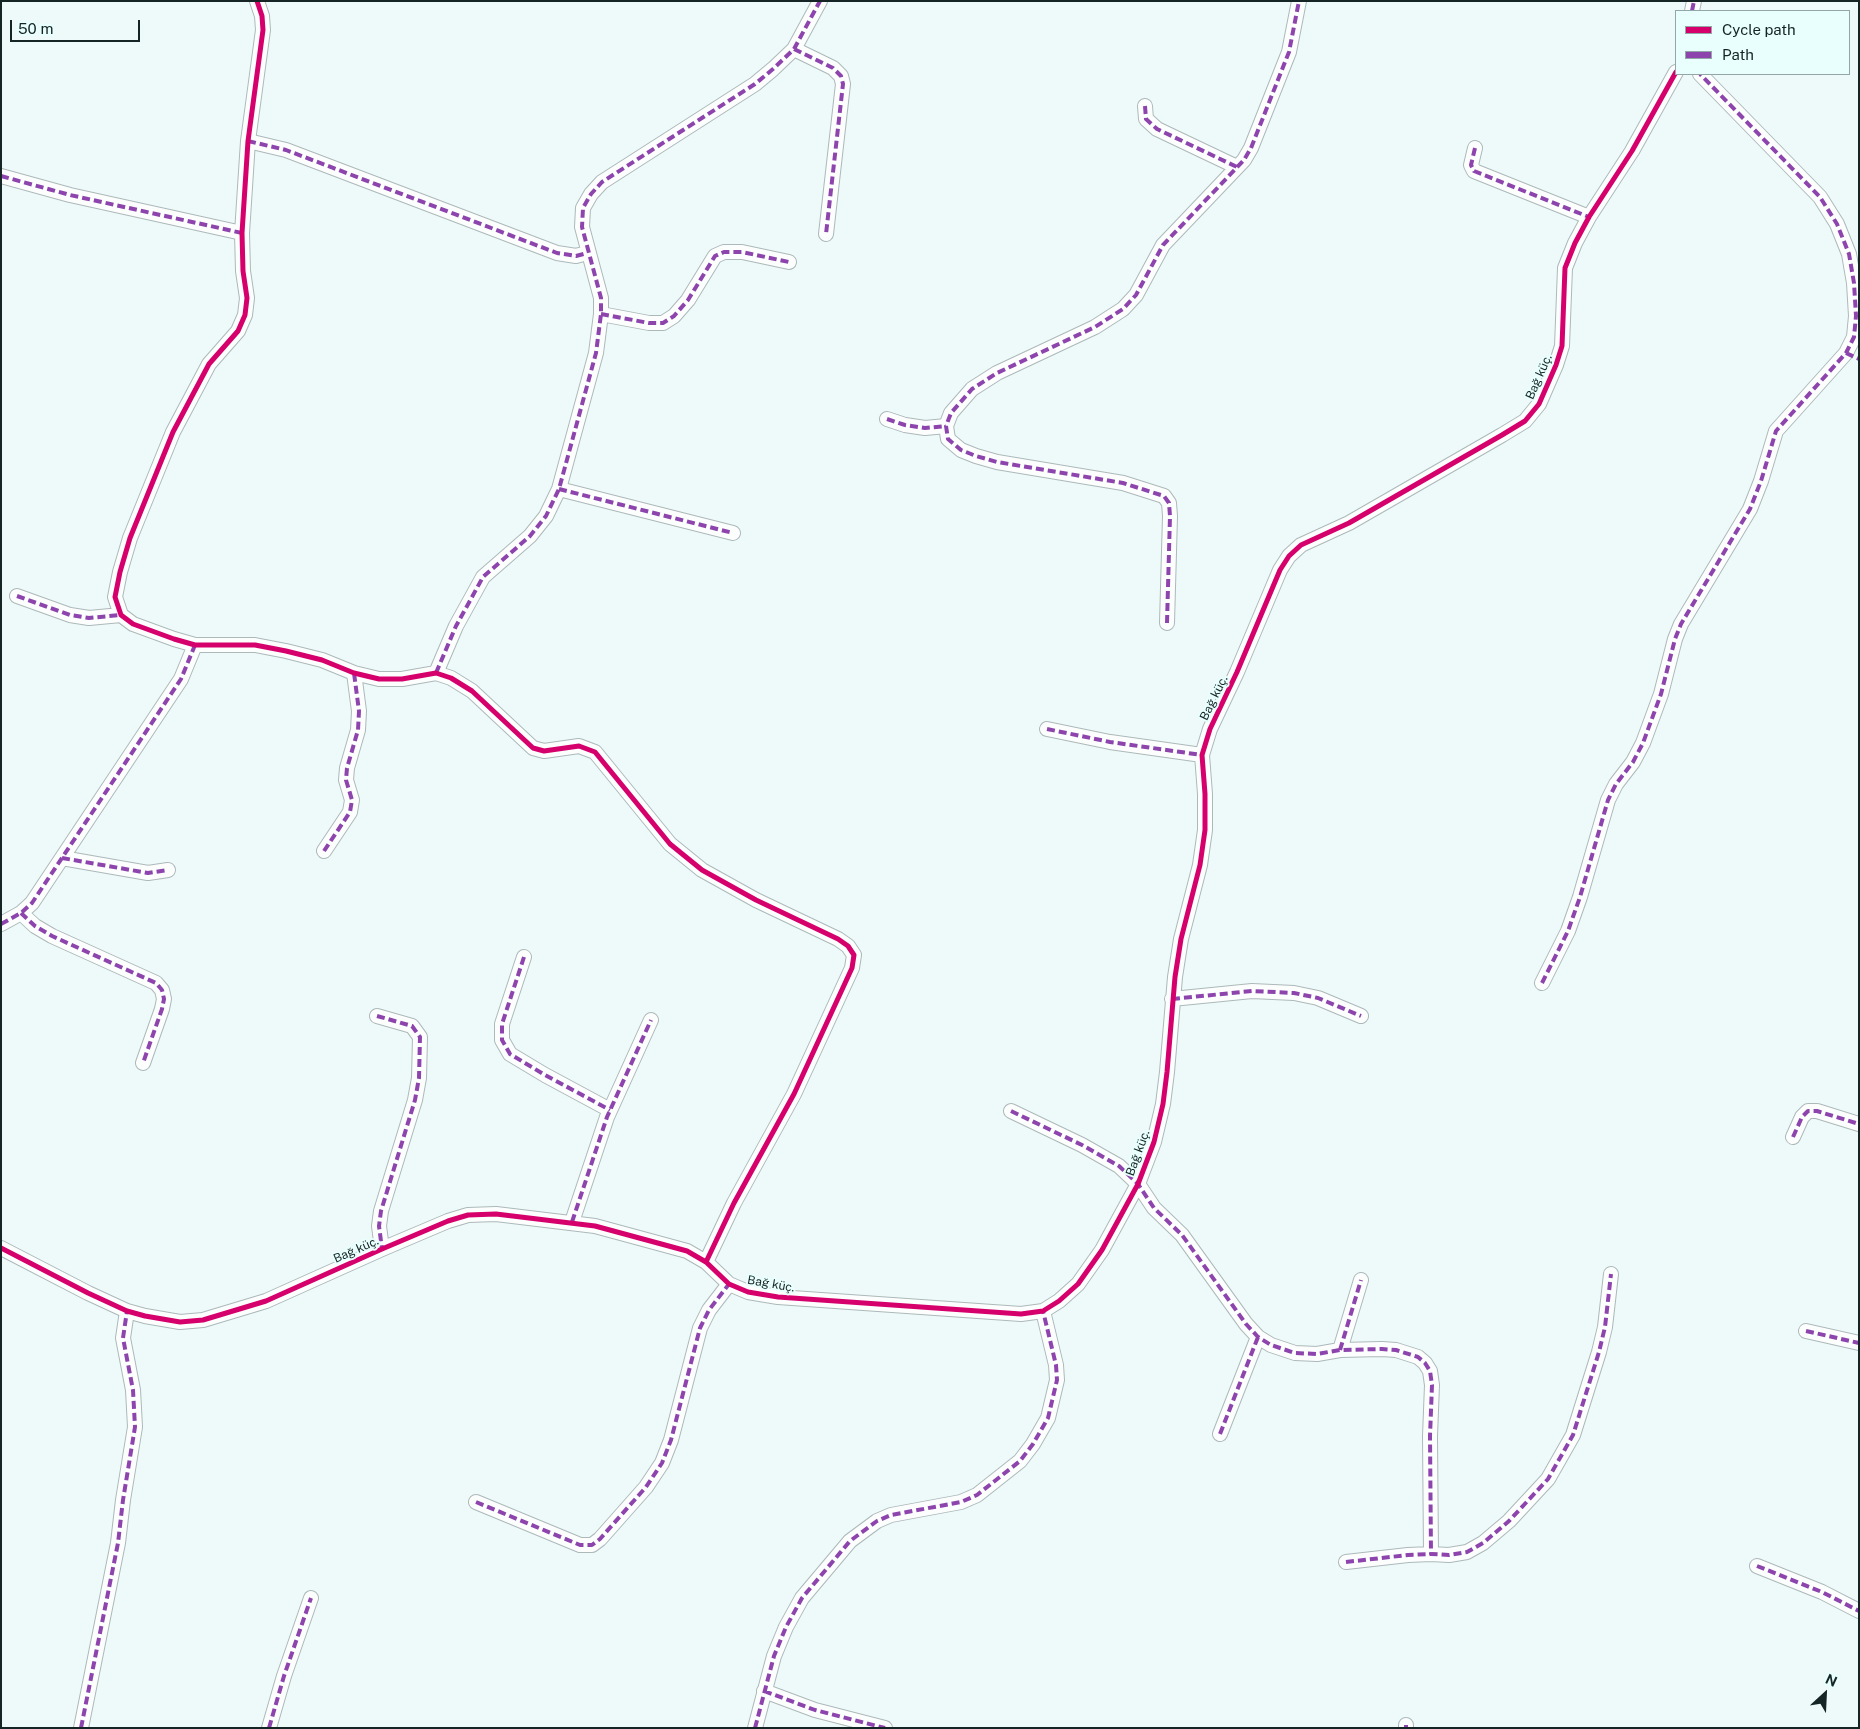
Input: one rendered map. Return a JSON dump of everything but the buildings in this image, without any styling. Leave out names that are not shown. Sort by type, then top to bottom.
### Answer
[{"type":"street","points":[[258,1],[263,30],[248,141],[242,233],[243,271],[247,298],[245,315],[238,331],[209,364],[173,432],[130,538],[120,572],[115,597],[121,615],[133,624],[174,640],[196,645],[255,646],[322,660],[354,673],[379,679],[402,679],[436,673],[451,678],[472,691],[533,748],[544,751],[579,746],[595,752],[670,844],[702,870],[756,900],[838,939],[848,946],[854,955],[852,968],[794,1094],[734,1203],[706,1262]]},
{"type":"street","points":[[436,673],[456,626],[483,578],[530,536],[546,516],[559,489],[596,353],[602,314],[599,289],[587,253],[582,227],[583,208],[591,194],[602,182],[755,84],[794,49],[820,1]]},
{"type":"street","points":[[1166,623],[1170,516],[1169,503],[1164,496],[1123,483],[998,462],[976,456],[961,450],[948,439],[946,426],[951,413],[972,389],[997,374],[1095,327],[1123,308],[1136,295],[1163,245],[1237,168],[1251,148],[1289,52],[1299,1]]},
{"type":"street","points":[[794,49],[833,68],[841,76],[843,84],[826,234]]},
{"type":"street","name":"Bağ küç.","points":[[1,1248],[88,1293],[128,1311],[180,1322],[202,1320],[266,1302],[448,1221],[468,1215],[496,1214],[595,1226],[665,1245],[687,1252],[706,1262],[729,1284],[748,1292],[778,1297],[1021,1314],[1043,1311],[1059,1301],[1078,1284],[1102,1250],[1138,1184],[1154,1142],[1168,1072],[1172,999],[1181,938],[1200,865],[1205,830],[1202,755],[1210,729],[1237,672],[1272,587],[1289,556],[1301,545],[1348,523],[1526,421],[1539,404],[1562,346],[1566,268],[1575,243],[1589,216],[1632,151],[1675,74]]},
{"type":"street","points":[[1542,983],[1568,931],[1608,800],[1616,784],[1633,762],[1643,743],[1661,694],[1675,639],[1681,624],[1750,509],[1761,481],[1776,431],[1852,356],[1856,316],[1854,283],[1849,254],[1838,224],[1820,196],[1701,75]]},
{"type":"street","points":[[1145,106],[1146,119],[1157,129],[1237,168]]},
{"type":"street","points":[[248,141],[286,150],[557,253],[576,256],[587,253]]},
{"type":"street","points":[[1475,148],[1471,165],[1474,171],[1589,216]]},
{"type":"street","points":[[1,176],[70,195],[242,233]]},
{"type":"street","points":[[602,314],[649,323],[663,323],[674,316],[688,300],[715,256],[724,252],[742,252],[789,262]]},
{"type":"street","points":[[887,419],[925,428],[946,426]]},
{"type":"street","points":[[559,489],[732,533]]},
{"type":"street","points":[[17,596],[70,614],[89,618],[121,615]]},
{"type":"street","points":[[1,924],[21,913],[32,903],[181,679],[196,645]]},
{"type":"street","points":[[324,851],[350,812],[352,800],[346,780],[347,768],[358,730],[359,711],[354,673]]},
{"type":"street","points":[[1047,730],[1110,742],[1202,755]]},
{"type":"street","points":[[62,858],[148,873],[168,870]]},
{"type":"street","points":[[21,913],[35,926],[52,936],[156,983],[162,990],[164,999],[162,1009],[142,1064]]},
{"type":"street","points":[[524,957],[502,1024],[502,1040],[510,1054],[610,1110]]},
{"type":"street","points":[[1172,999],[1252,991],[1294,993],[1318,998],[1361,1016]]},
{"type":"street","points":[[377,1016],[412,1026],[420,1037],[419,1078],[415,1100],[381,1211],[379,1226],[382,1249]]},
{"type":"street","points":[[572,1222],[610,1110],[651,1020]]},
{"type":"street","points":[[1793,1137],[1802,1117],[1808,1111],[1817,1110],[1859,1124]]},
{"type":"street","points":[[1011,1111],[1082,1145],[1119,1166],[1138,1184],[1154,1208],[1182,1234],[1246,1324],[1258,1337],[1271,1345],[1295,1353],[1317,1354],[1340,1350],[1396,1350],[1426,1363],[1430,1371],[1432,1385],[1430,1436],[1431,1554]]},
{"type":"street","points":[[1346,1562],[1408,1555],[1449,1555],[1467,1552],[1483,1543],[1508,1521],[1548,1479],[1573,1435],[1599,1352],[1605,1327],[1611,1274]]},
{"type":"street","points":[[1340,1350],[1361,1280]]},
{"type":"street","points":[[476,1502],[580,1545],[592,1546],[646,1487],[662,1463],[671,1440],[700,1328],[709,1310],[729,1284]]},
{"type":"street","points":[[81,1728],[118,1543],[135,1428],[133,1390],[123,1338],[128,1311]]},
{"type":"street","points":[[755,1728],[764,1691],[786,1627],[802,1598],[850,1541],[877,1521],[891,1515],[961,1502],[977,1495],[1020,1461],[1041,1433],[1048,1418],[1057,1380],[1056,1365],[1043,1311]]},
{"type":"street","points":[[1806,1331],[1859,1343]]},
{"type":"street","points":[[1220,1434],[1258,1337]]},
{"type":"street","points":[[1757,1566],[1822,1592],[1859,1611]]},
{"type":"street","points":[[269,1728],[310,1598]]},
{"type":"street","points":[[764,1691],[815,1710],[885,1728]]},
{"type":"marked path","points":[[436,673],[456,626],[483,577],[530,536],[546,516],[559,489],[596,353],[601,314],[601,298],[582,227],[583,208],[591,194],[602,182],[755,84],[773,69],[794,49],[820,1]]},
{"type":"marked path","points":[[1167,623],[1170,516],[1169,503],[1164,496],[1123,483],[997,462],[976,456],[961,450],[948,439],[946,426],[951,413],[972,389],[997,373],[1095,327],[1123,309],[1136,295],[1163,245],[1244,160],[1251,148],[1289,52],[1299,1]]},
{"type":"marked path","points":[[1692,10],[1694,1]]},
{"type":"marked path","points":[[794,49],[833,68],[841,76],[843,84],[826,234]]},
{"type":"marked path","points":[[1542,983],[1568,931],[1580,897],[1608,800],[1616,784],[1633,762],[1643,743],[1661,694],[1675,639],[1681,624],[1750,509],[1761,481],[1776,431],[1846,353],[1854,337],[1856,316],[1854,283],[1849,254],[1837,224],[1820,197],[1701,75]]},
{"type":"marked path","points":[[1145,106],[1146,119],[1157,129],[1237,167]]},
{"type":"marked path","points":[[248,141],[286,150],[557,253],[576,256],[587,253]]},
{"type":"marked path","points":[[1475,148],[1471,165],[1474,171],[1589,217]]},
{"type":"marked path","points":[[1,176],[70,195],[242,233]]},
{"type":"marked path","points":[[601,314],[649,323],[663,323],[674,316],[688,300],[715,256],[724,252],[742,252],[789,262]]},
{"type":"marked path","points":[[1846,353],[1859,359]]},
{"type":"marked path","points":[[887,419],[905,425],[925,428],[946,426]]},
{"type":"marked path","points":[[559,489],[733,533]]},
{"type":"marked path","points":[[17,596],[70,615],[89,618],[121,615]]},
{"type":"marked path","points":[[1,924],[21,913],[32,903],[181,679],[195,645]]},
{"type":"marked path","points":[[324,851],[350,812],[352,800],[346,780],[347,768],[358,730],[359,711],[354,673]]},
{"type":"marked path","points":[[1047,729],[1110,742],[1202,755]]},
{"type":"marked path","points":[[62,858],[148,873],[168,870]]},
{"type":"marked path","points":[[21,913],[35,926],[52,936],[156,983],[162,990],[164,999],[162,1009],[143,1063]]},
{"type":"marked path","points":[[524,957],[502,1024],[502,1040],[510,1054],[610,1110]]},
{"type":"marked path","points":[[1172,999],[1252,991],[1294,993],[1318,998],[1361,1016]]},
{"type":"marked path","points":[[377,1016],[412,1026],[420,1037],[419,1078],[415,1100],[381,1211],[379,1226],[382,1249]]},
{"type":"marked path","points":[[572,1222],[607,1117],[651,1020]]},
{"type":"marked path","points":[[1011,1111],[1082,1145],[1119,1166],[1138,1184],[1154,1208],[1182,1235],[1246,1324],[1258,1337],[1271,1345],[1295,1353],[1317,1354],[1340,1350],[1396,1350],[1418,1357],[1425,1363],[1430,1371],[1432,1385],[1430,1436],[1431,1554],[1449,1555],[1467,1552],[1483,1543],[1509,1521],[1548,1479],[1573,1435],[1599,1352],[1605,1327],[1611,1274]]},
{"type":"marked path","points":[[1793,1137],[1802,1117],[1808,1111],[1817,1111],[1859,1124]]},
{"type":"marked path","points":[[1340,1350],[1361,1280]]},
{"type":"marked path","points":[[476,1502],[580,1545],[592,1545],[600,1539],[646,1487],[662,1463],[671,1440],[700,1328],[709,1310],[729,1284]]},
{"type":"marked path","points":[[81,1728],[118,1543],[135,1427],[133,1390],[123,1338],[127,1311]]},
{"type":"marked path","points":[[755,1728],[774,1656],[786,1627],[802,1598],[850,1541],[877,1521],[891,1515],[961,1502],[977,1495],[1020,1461],[1033,1444],[1048,1418],[1057,1380],[1056,1365],[1043,1311]]},
{"type":"marked path","points":[[1806,1331],[1859,1343]]},
{"type":"marked path","points":[[1220,1434],[1258,1337]]},
{"type":"marked path","points":[[1346,1562],[1431,1554]]},
{"type":"marked path","points":[[1757,1566],[1822,1592],[1859,1611]]},
{"type":"marked path","points":[[269,1728],[284,1676],[311,1598]]},
{"type":"marked path","points":[[764,1691],[815,1710],[885,1728]]},
{"type":"cycle path","points":[[257,1],[262,16],[263,30],[248,141],[242,233],[243,271],[247,298],[245,315],[238,331],[209,364],[173,432],[130,538],[120,572],[115,597],[121,615],[133,624],[195,645],[255,645],[322,660],[354,673],[379,679],[402,679],[436,673],[451,678],[472,691],[533,748],[544,751],[579,746],[595,752],[670,844],[702,870],[756,900],[838,939],[848,946],[854,955],[852,968],[794,1094],[734,1203],[706,1262]]},
{"type":"cycle path","points":[[1,1248],[127,1311],[180,1322],[203,1320],[266,1301],[448,1221],[468,1215],[496,1214],[595,1226],[687,1251],[706,1262],[729,1284],[748,1292],[778,1297],[1021,1314],[1043,1311],[1059,1301],[1078,1284],[1102,1250],[1138,1184],[1154,1142],[1163,1104],[1175,977],[1181,939],[1200,865],[1205,830],[1202,755],[1210,729],[1237,672],[1280,570],[1289,556],[1301,545],[1349,523],[1502,435],[1525,421],[1539,404],[1562,346],[1565,268],[1575,243],[1589,217],[1632,151],[1675,74]]}]
